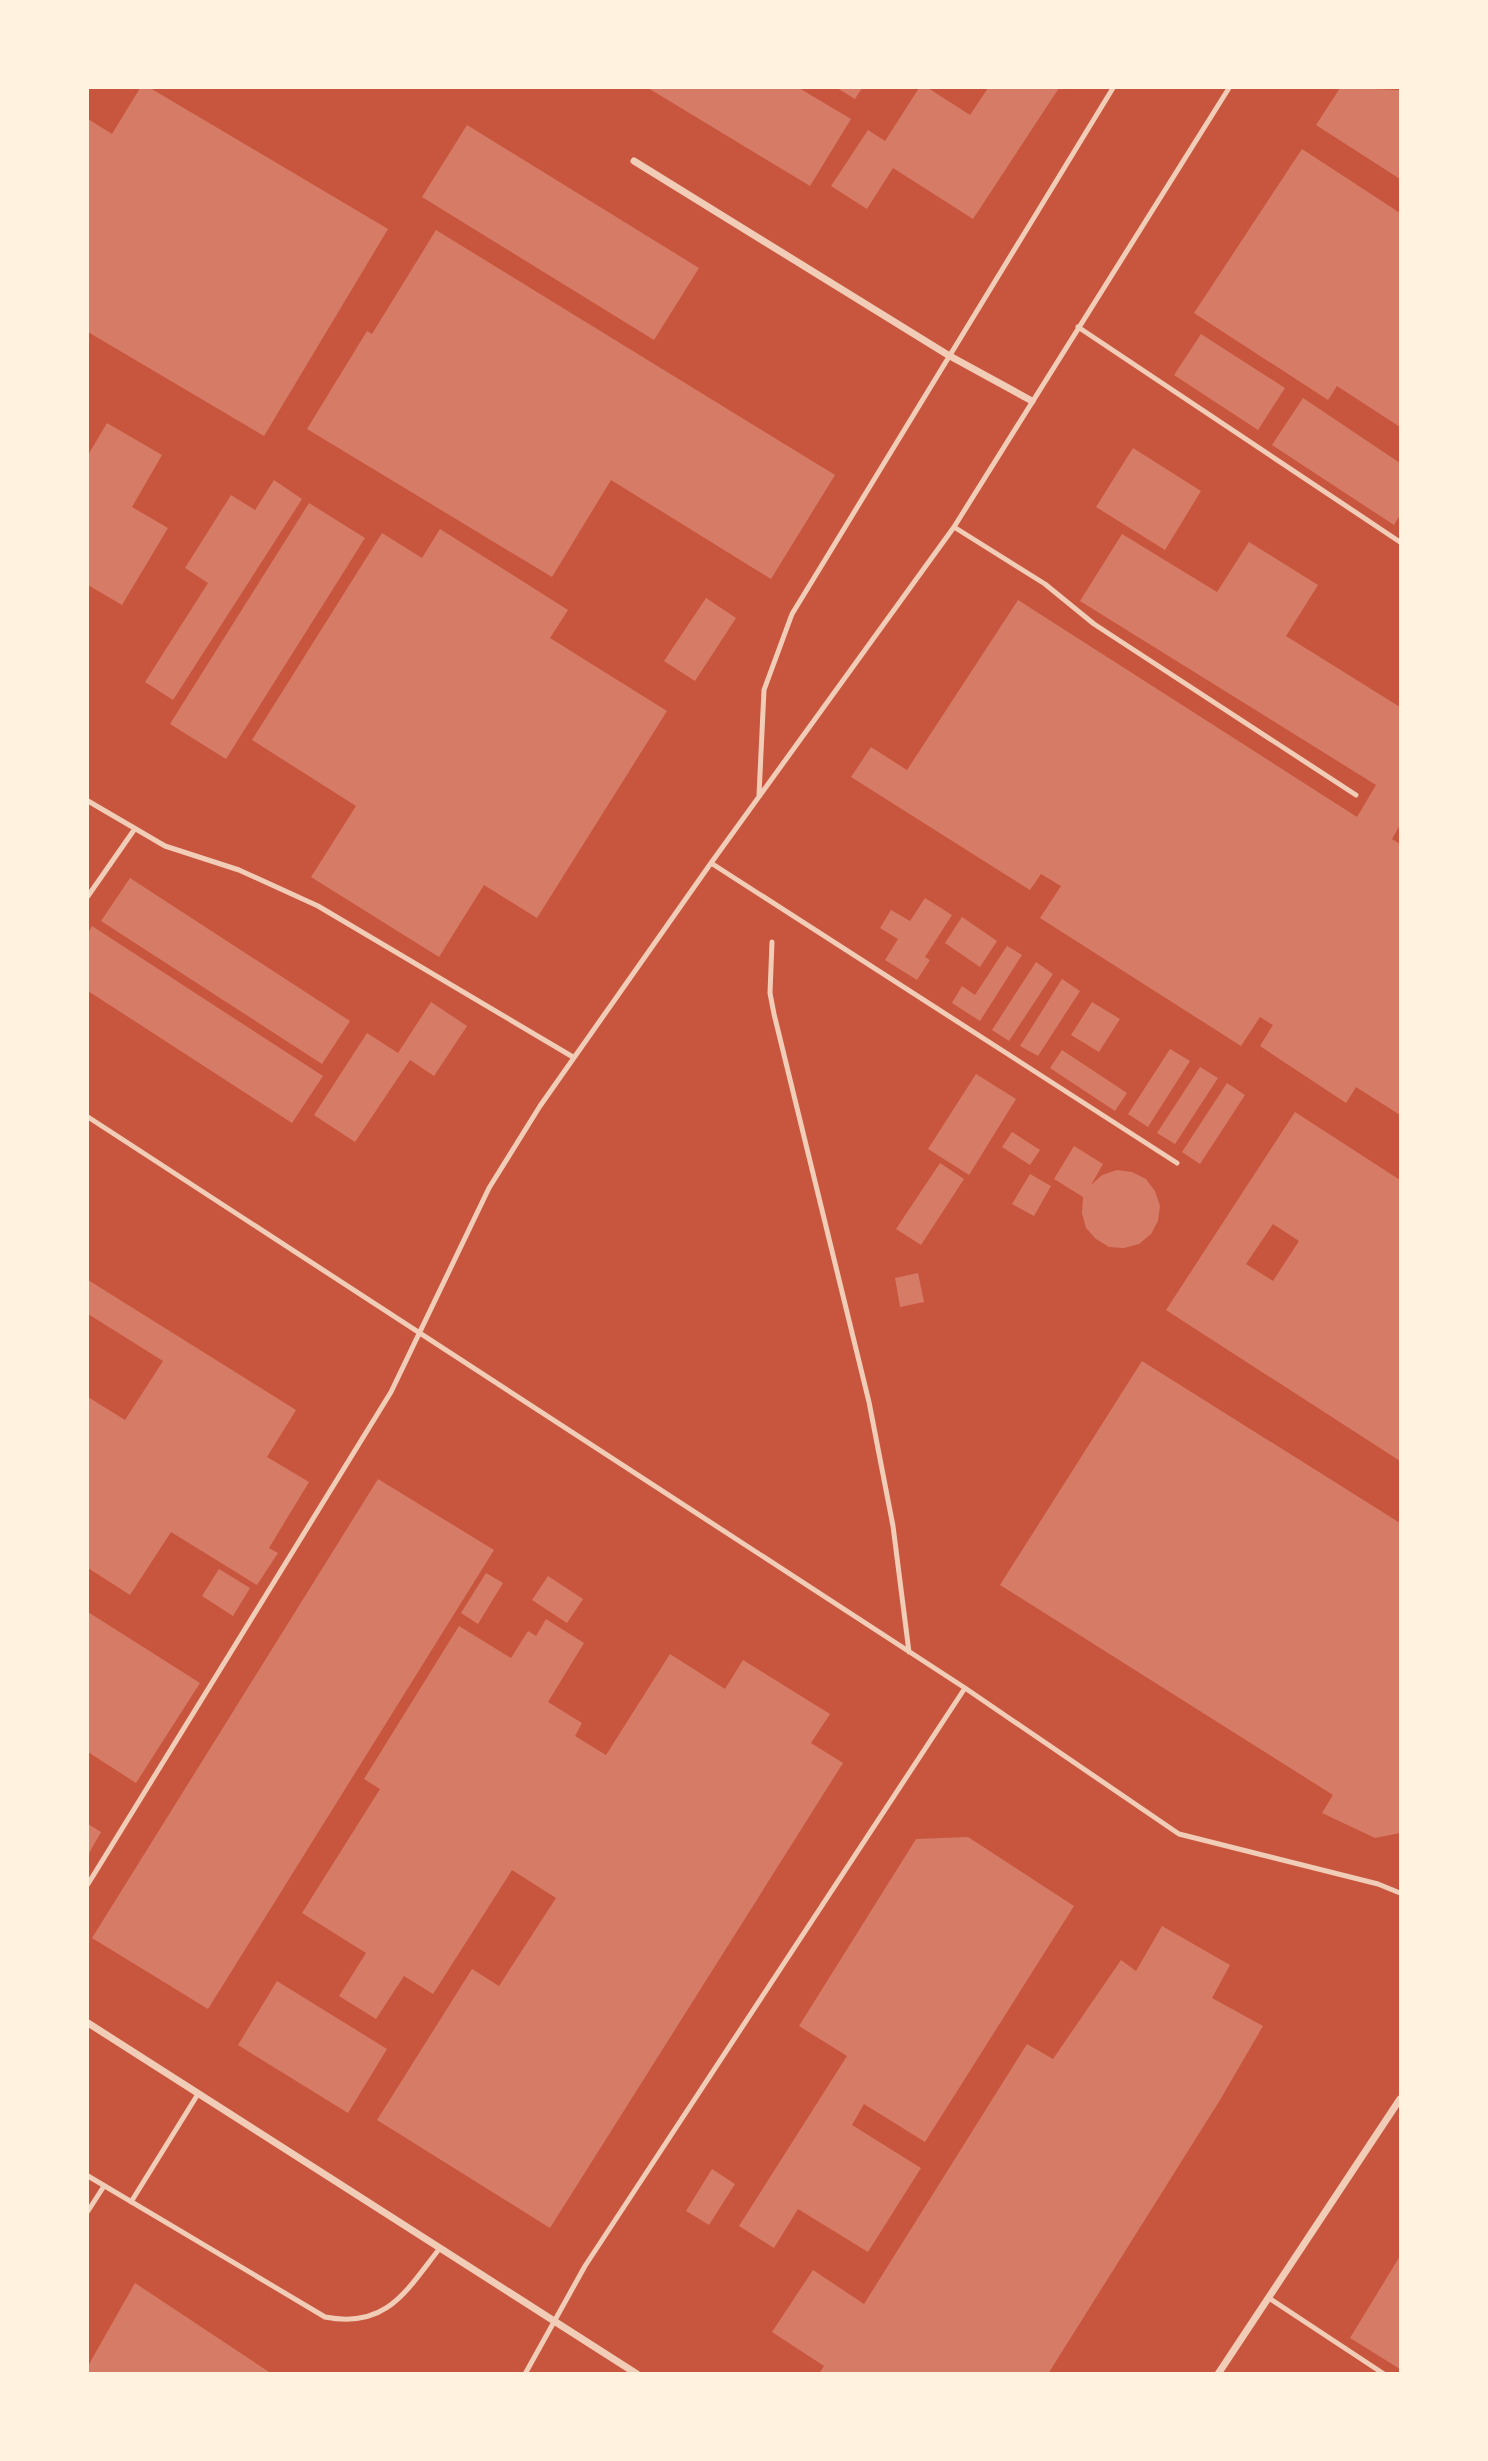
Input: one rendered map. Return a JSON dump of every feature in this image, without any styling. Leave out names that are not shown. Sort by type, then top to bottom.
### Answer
[{"type":"street","points":[[634,161],[948,355],[1032,401]]},
{"type":"street","points":[[88,2024],[637,2374]]},
{"type":"street","points":[[1218,2374],[1401,2099]]},
{"type":"lane","points":[[759,795],[764,690],[792,614],[1113,88]]},
{"type":"lane","points":[[88,1884],[391,1392],[489,1188],[573,1058],[710,863],[954,527],[1228,88]]},
{"type":"lane","points":[[1078,327],[1401,542]]},
{"type":"lane","points":[[954,527],[1045,584],[1094,624],[1356,795]]},
{"type":"lane","points":[[88,801],[165,846],[239,870],[318,906],[573,1058]]},
{"type":"lane","points":[[88,896],[134,830]]},
{"type":"lane","points":[[710,863],[1177,1163]]},
{"type":"lane","points":[[772,942],[770,971],[774,1014],[869,1402],[893,1526],[909,1652]]},
{"type":"lane","points":[[88,1117],[965,1688],[1179,1834],[1378,1884],[1401,1893]]},
{"type":"lane","points":[[525,2374],[585,2266],[965,1688]]},
{"type":"lane","points":[[131,2202],[198,2094]]},
{"type":"lane","points":[[88,2176],[325,2317],[345,2321],[366,2319],[385,2310],[401,2297],[440,2248]]},
{"type":"lane","points":[[88,2211],[104,2186]]},
{"type":"lane","points":[[1269,2298],[1384,2374]]},
{"type":"building","points":[[140,88],[150,88],[388,229],[264,436],[88,332],[88,119],[112,134]]},
{"type":"building","points":[[648,88],[799,88],[851,119],[810,186]]},
{"type":"building","points":[[837,88],[862,88],[855,99]]},
{"type":"building","points":[[919,88],[928,88],[970,115],[988,88],[1059,88],[973,219],[893,168],[867,209],[831,186],[868,130],[885,141]]},
{"type":"building","points":[[1340,88],[1400,90],[1400,179],[1316,125]]},
{"type":"building","points":[[467,125],[699,268],[654,340],[422,197]]},
{"type":"building","points":[[1302,149],[1400,213],[1400,427],[1337,386],[1328,400],[1194,313]]},
{"type":"building","points":[[436,230],[835,475],[771,579],[611,480],[552,577],[307,429],[367,331],[372,334]]},
{"type":"building","points":[[1201,334],[1285,388],[1258,430],[1174,375]]},
{"type":"building","points":[[1303,398],[1400,463],[1400,515],[1394,525],[1272,445]]},
{"type":"building","points":[[107,423],[162,455],[132,507],[168,528],[122,605],[88,585],[88,455]]},
{"type":"building","points":[[1133,448],[1201,491],[1165,550],[1096,507]]},
{"type":"building","points":[[274,480],[302,499],[173,700],[145,682],[208,583],[185,568],[231,495],[255,510]]},
{"type":"building","points":[[309,503],[365,538],[226,759],[170,724]]},
{"type":"building","points":[[440,529],[568,610],[550,638],[667,711],[537,918],[484,885],[439,957],[311,877],[356,806],[252,740],[382,533],[422,558]]},
{"type":"building","points":[[1122,534],[1217,592],[1249,542],[1318,585],[1286,636],[1400,707],[1400,825],[1392,839],[1400,844],[1400,1115],[1356,1087],[1346,1103],[1260,1046],[1273,1025],[1260,1017],[1241,1046],[1040,918],[1061,886],[1041,874],[1030,890],[851,777],[871,747],[907,770],[1018,600],[1357,817],[1376,785],[1080,601]]},
{"type":"building","points":[[706,598],[736,618],[695,681],[664,661]]},
{"type":"building","points":[[130,878],[350,1021],[322,1064],[101,921]]},
{"type":"building","points":[[925,898],[952,915],[925,957],[930,960],[917,980],[885,960],[898,939],[880,928],[891,910],[910,921]]},
{"type":"building","points":[[962,917],[997,941],[980,967],[945,943]]},
{"type":"building","points":[[92,926],[323,1076],[292,1123],[88,991],[88,933]]},
{"type":"building","points":[[1007,946],[1022,955],[980,1021],[952,1003],[962,986],[975,995]]},
{"type":"building","points":[[1036,962],[1053,974],[1009,1041],[992,1030]]},
{"type":"building","points":[[1062,979],[1080,991],[1038,1056],[1020,1046]]},
{"type":"building","points":[[431,1002],[467,1026],[434,1076],[410,1060],[355,1142],[314,1115],[367,1033],[398,1053]]},
{"type":"building","points":[[1092,1002],[1120,1019],[1099,1052],[1071,1035]]},
{"type":"building","points":[[1170,1049],[1190,1061],[1148,1127],[1128,1114]]},
{"type":"building","points":[[1062,1050],[1127,1093],[1115,1111],[1050,1068]]},
{"type":"building","points":[[1200,1067],[1218,1078],[1175,1144],[1157,1133]]},
{"type":"building","points":[[976,1074],[1016,1099],[969,1175],[928,1149]]},
{"type":"building","points":[[1227,1083],[1245,1095],[1200,1164],[1182,1152]]},
{"type":"building","points":[[1295,1112],[1400,1180],[1400,1461],[1166,1310]],"holes":[[[1273,1224],[1299,1241],[1273,1281],[1246,1264]]]},
{"type":"building","points":[[1012,1132],[1040,1150],[1030,1165],[1002,1147]]},
{"type":"building","points":[[1074,1146],[1103,1164],[1091,1185],[1102,1175],[1117,1170],[1132,1172],[1146,1179],[1155,1191],[1160,1206],[1158,1221],[1151,1234],[1139,1244],[1124,1248],[1109,1247],[1096,1239],[1086,1228],[1082,1213],[1083,1197],[1054,1179]]},
{"type":"building","points":[[940,1163],[964,1179],[921,1245],[896,1229]]},
{"type":"building","points":[[1030,1174],[1051,1186],[1034,1216],[1012,1204]]},
{"type":"building","points":[[918,1273],[924,1302],[900,1307],[895,1278]]},
{"type":"building","points":[[88,1280],[296,1410],[267,1457],[309,1482],[269,1548],[278,1553],[257,1585],[171,1532],[130,1595],[88,1568],[88,1397],[125,1420],[163,1361],[88,1314]]},
{"type":"building","points":[[1142,1361],[1400,1523],[1400,1833],[1375,1838],[1322,1813],[1333,1795],[1000,1585]]},
{"type":"building","points":[[378,1479],[494,1550],[208,2009],[92,1938]]},
{"type":"building","points":[[219,1569],[250,1588],[233,1616],[202,1596]]},
{"type":"building","points":[[486,1573],[503,1583],[478,1624],[461,1613]]},
{"type":"building","points":[[548,1576],[583,1599],[567,1623],[532,1600]]},
{"type":"building","points":[[88,1612],[200,1683],[136,1783],[88,1752]]},
{"type":"building","points":[[546,1619],[584,1643],[548,1702],[582,1723],[575,1736],[606,1755],[670,1654],[725,1689],[743,1660],[830,1714],[811,1743],[843,1763],[550,2228],[377,2120],[472,1969],[499,1986],[556,1898],[512,1870],[433,1994],[404,1976],[376,2019],[339,1996],[366,1953],[302,1913],[380,1789],[364,1779],[459,1626],[511,1658],[528,1631],[536,1636]]},
{"type":"building","points":[[88,1824],[101,1832],[88,1855]]},
{"type":"building","points":[[968,1837],[1074,1906],[925,2142],[864,2104],[852,2125],[921,2168],[868,2252],[798,2209],[774,2248],[739,2226],[847,2056],[799,2026],[916,1839]]},
{"type":"building","points":[[1162,1926],[1230,1965],[1212,1998],[1263,2026],[1220,2100],[1048,2374],[819,2374],[824,2366],[772,2332],[813,2270],[864,2304],[1027,2044],[1053,2059],[1121,1960],[1136,1971]]},
{"type":"building","points":[[277,1981],[387,2049],[348,2113],[238,2045]]},
{"type":"building","points":[[712,2169],[735,2184],[709,2225],[686,2211]]},
{"type":"building","points":[[1400,2256],[1400,2369],[1350,2338]]},
{"type":"building","points":[[135,2283],[272,2374],[88,2374],[88,2366]]}]
